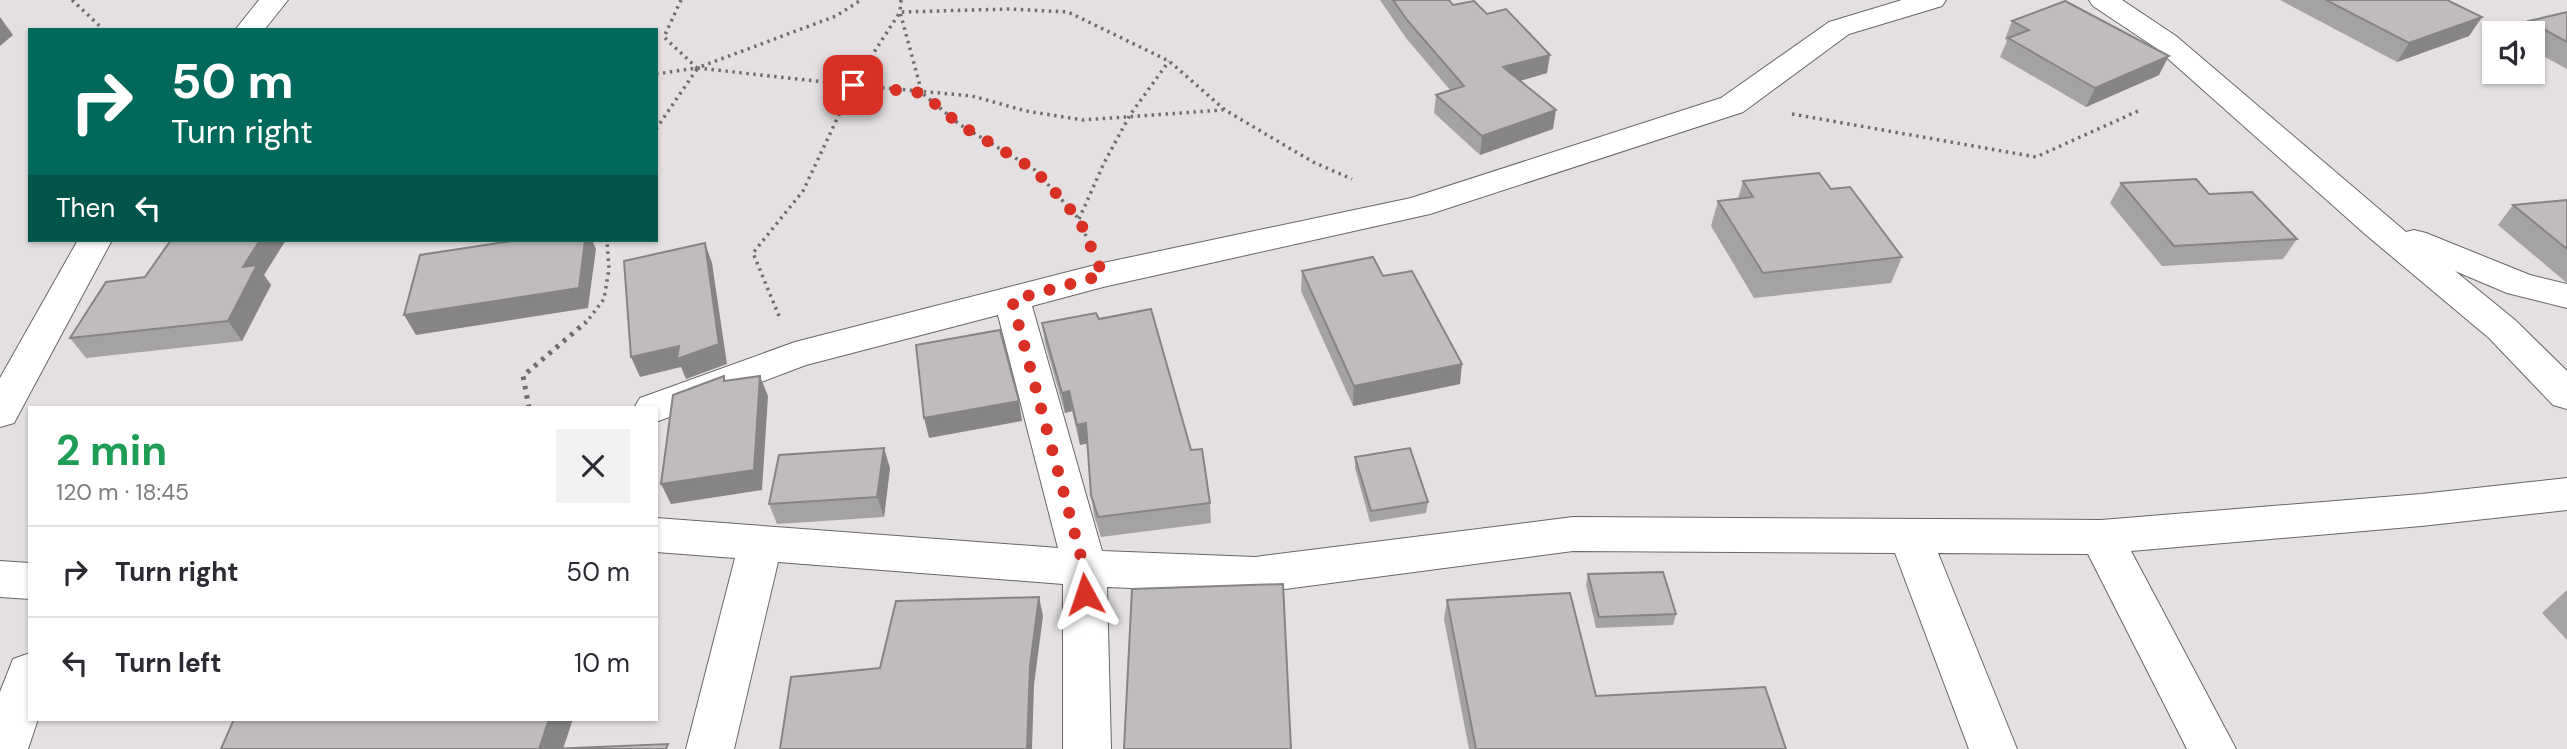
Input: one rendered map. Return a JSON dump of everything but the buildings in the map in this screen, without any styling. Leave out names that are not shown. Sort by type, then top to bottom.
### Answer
[{"type":"street","points":[[251,28],[274,0]]},
{"type":"street","points":[[658,406],[795,355],[1103,275],[1418,207],[1732,105],[1839,28],[1932,0]]},
{"type":"street","points":[[2103,0],[2166,42],[2377,226],[2502,329],[2567,395]]},
{"type":"street","points":[[2377,226],[2520,285],[2567,296]]},
{"type":"street","points":[[0,413],[94,242]]},
{"type":"street","points":[[1012,300],[1084,568],[1087,749]]},
{"type":"street","points":[[658,535],[1084,568],[1255,575],[1573,534],[2101,537],[2421,510],[2567,494]]},
{"type":"street","points":[[1909,534],[1993,749]]},
{"type":"street","points":[[2101,537],[2212,749]]},
{"type":"street","points":[[710,749],[761,542]]},
{"type":"street","points":[[0,579],[28,582]]},
{"type":"street","points":[[4,749],[28,679]]},
{"type":"path","points":[[72,0],[102,28]]},
{"type":"path","points":[[681,0],[664,37],[697,68],[972,96],[1026,111],[1083,120],[1225,110]]},
{"type":"path","points":[[658,74],[697,68],[836,16],[861,0]]},
{"type":"path","points":[[901,0],[900,12],[922,93],[959,124],[1035,170],[1079,219],[1103,275]]},
{"type":"path","points":[[900,12],[1010,9],[1068,12],[1169,61],[1225,110],[1313,162],[1418,207]]},
{"type":"path","points":[[795,355],[753,253],[803,191],[853,85],[900,12]]},
{"type":"path","points":[[1079,219],[1104,163],[1130,115],[1169,61]]},
{"type":"path","points":[[658,126],[697,68]]},
{"type":"path","points":[[1732,105],[1894,130],[2007,155],[2036,157],[2138,111]]},
{"type":"path","points":[[529,406],[523,376],[554,348],[580,330],[604,299],[610,269],[609,242]]},
{"type":"route","points":[[853,85],[922,93],[959,124],[1035,170],[1079,219],[1103,275],[1012,300],[1084,568],[1085,594]]}]
